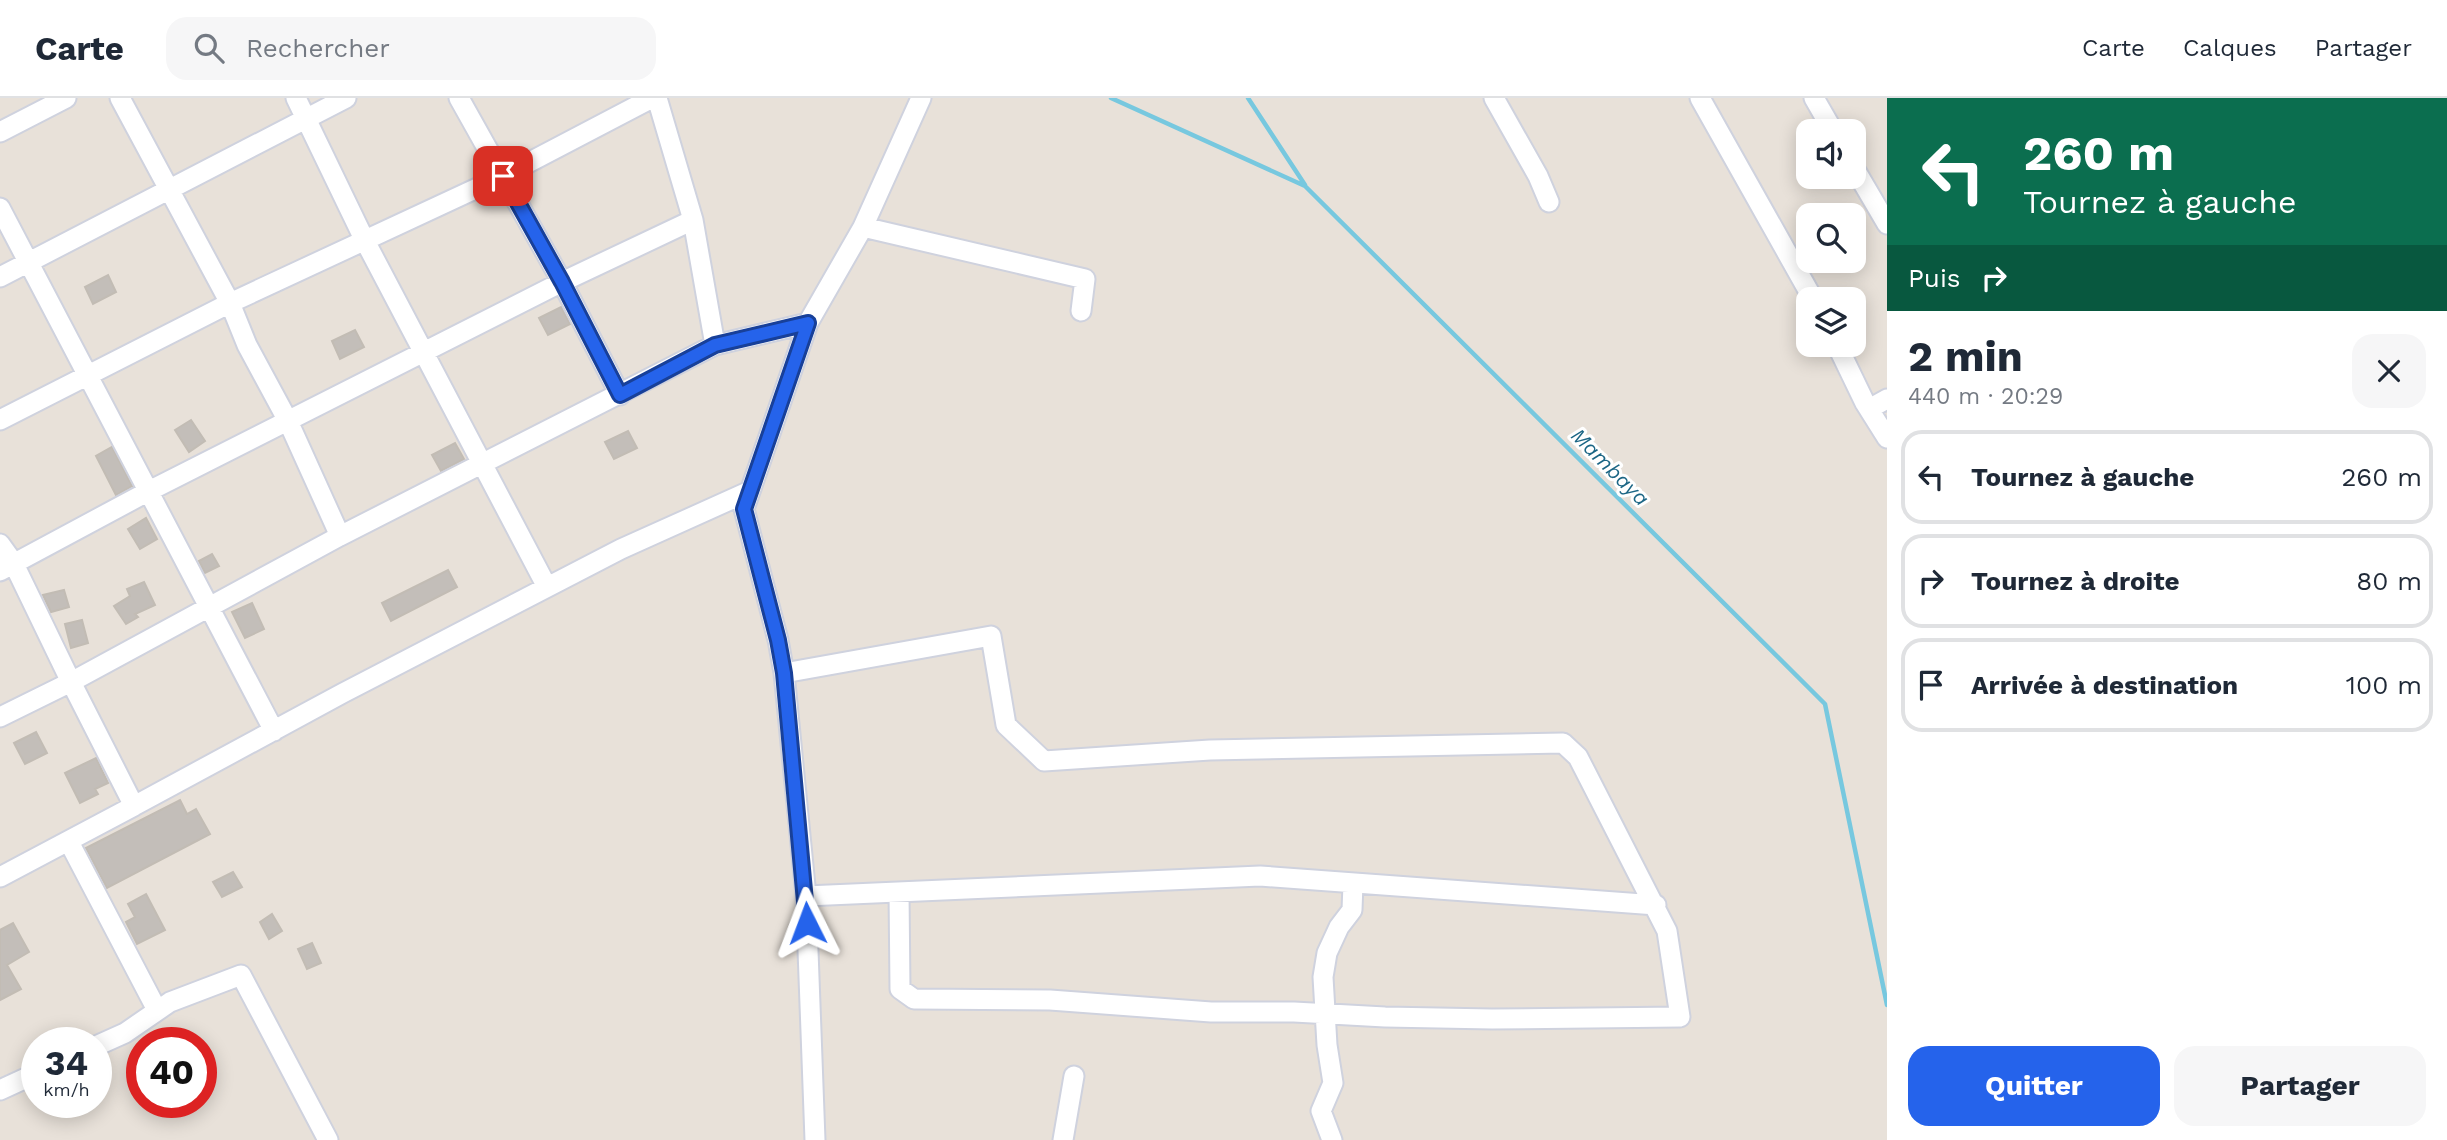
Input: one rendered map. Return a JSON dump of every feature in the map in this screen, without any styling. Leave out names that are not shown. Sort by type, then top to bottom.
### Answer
[{"type":"street","points":[[0,132],[66,98]]},
{"type":"street","points":[[120,98],[230,303],[247,345],[288,421],[340,536]]},
{"type":"street","points":[[296,98],[363,239],[547,587]]},
{"type":"street","points":[[0,277],[346,98]]},
{"type":"street","points":[[459,98],[562,282],[620,395]]},
{"type":"street","points":[[0,420],[230,303],[503,176],[654,98],[693,220],[715,345]]},
{"type":"street","points":[[815,1140],[806,896],[784,673],[744,509],[808,323],[863,227],[921,98]]},
{"type":"street","points":[[1494,98],[1538,176],[1549,202]]},
{"type":"street","points":[[1699,98],[1806,287]]},
{"type":"street","points":[[1814,98],[1826,119]]},
{"type":"street","points":[[1866,188],[1887,224]]},
{"type":"street","points":[[0,208],[274,731]]},
{"type":"street","points":[[7,567],[149,491],[562,282],[693,220]]},
{"type":"street","points":[[863,227],[1085,279],[1081,311]]},
{"type":"street","points":[[0,718],[340,536],[715,345],[808,323]]},
{"type":"street","points":[[1843,357],[1887,438]]},
{"type":"street","points":[[1869,409],[1887,399]]},
{"type":"street","points":[[0,877],[547,587],[621,549],[750,491]]},
{"type":"street","points":[[0,544],[7,567],[71,682],[134,806]]},
{"type":"street","points":[[784,673],[990,636],[1006,725],[1044,761],[1210,750],[1563,743],[1578,757],[1656,905],[1667,931],[1680,1017],[1492,1020],[1211,1012],[1050,1000],[914,999],[900,989],[899,892]]},
{"type":"street","points":[[69,842],[157,1010]]},
{"type":"street","points":[[806,896],[1261,876],[1656,905]]},
{"type":"street","points":[[1332,1140],[1321,1111],[1333,1083],[1324,1014],[1323,976],[1327,953],[1339,927],[1352,910],[1353,884]]},
{"type":"street","points":[[112,1039],[170,1002],[241,975],[328,1140]]},
{"type":"street","points":[[1063,1140],[1074,1076]]},
{"type":"street","points":[[0,1090],[21,1080]]},
{"type":"building","points":[[108,275],[116,292],[93,304],[85,287]]},
{"type":"building","points":[[561,307],[570,324],[548,335],[539,318]]},
{"type":"building","points":[[355,330],[364,347],[340,359],[332,341]]},
{"type":"building","points":[[191,420],[205,441],[189,452],[175,430]]},
{"type":"building","points":[[628,431],[637,448],[614,459],[605,442]]},
{"type":"building","points":[[455,443],[464,459],[441,471],[432,455]]},
{"type":"building","points":[[112,447],[132,486],[116,495],[96,456]]},
{"type":"building","points":[[146,518],[157,539],[140,549],[128,529]]},
{"type":"building","points":[[212,554],[219,566],[205,573],[199,561]]},
{"type":"building","points":[[448,570],[457,587],[391,621],[382,603]]},
{"type":"building","points":[[144,582],[155,605],[135,614],[138,617],[126,624],[114,606],[130,596],[127,589]]},
{"type":"building","points":[[64,590],[69,607],[51,612],[43,595]]},
{"type":"building","points":[[252,603],[264,629],[245,638],[232,612]]},
{"type":"building","points":[[82,620],[88,643],[71,648],[65,624]]},
{"type":"building","points":[[36,732],[47,753],[25,764],[14,743]]},
{"type":"building","points":[[96,758],[108,783],[95,789],[98,794],[80,803],[65,773]]},
{"type":"building","points":[[180,800],[187,814],[196,809],[210,834],[107,888],[86,848]]},
{"type":"building","points":[[233,872],[242,887],[222,897],[213,882]]},
{"type":"building","points":[[146,894],[165,930],[137,944],[126,922],[135,917],[128,904]]},
{"type":"building","points":[[272,914],[282,931],[269,939],[260,922]]},
{"type":"building","points":[[13,923],[29,952],[7,965],[21,989],[0,1000],[0,930]]},
{"type":"building","points":[[312,943],[321,963],[307,969],[298,949]]},
{"type":"waterway","name":"Mambaya","points":[[1111,98],[1305,186],[1825,704],[1887,1005]]},
{"type":"waterway","points":[[1248,98],[1305,185]]},
{"type":"route","points":[[503,176],[620,395],[715,345],[808,323],[744,509],[784,673],[807,923]]}]
